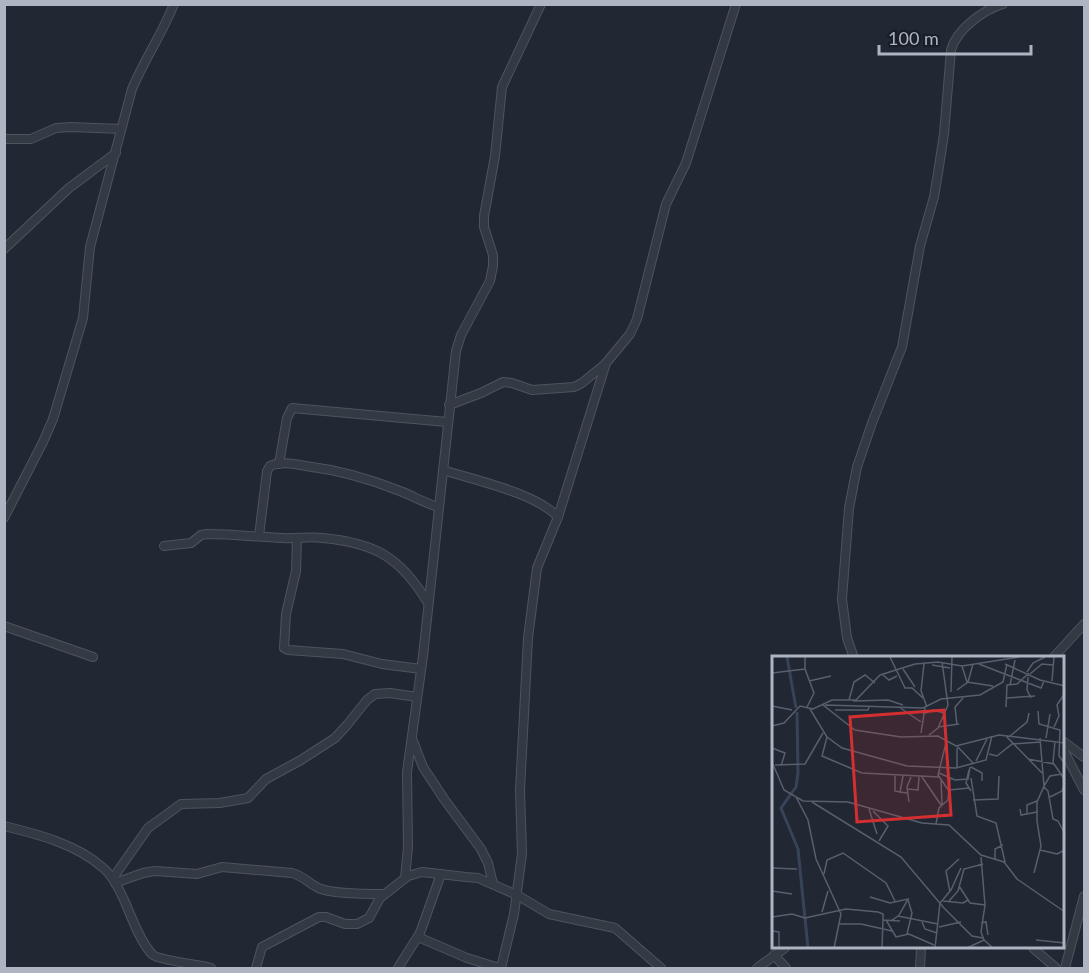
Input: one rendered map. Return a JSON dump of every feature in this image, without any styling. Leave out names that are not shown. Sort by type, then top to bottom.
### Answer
[{"type":"street","points":[[4,518],[53,419],[83,318],[90,247],[132,89],[141,66],[163,32],[174,4]]},
{"type":"street","points":[[405,878],[408,847],[406,789],[411,735],[429,604],[456,351],[460,335],[490,281],[493,266],[493,255],[484,227],[484,216],[495,156],[502,87],[541,4]]},
{"type":"street","points":[[449,405],[503,382],[532,390],[574,387],[606,363],[630,334],[637,319],[666,204],[686,163],[736,4]]},
{"type":"street","points":[[853,656],[847,638],[842,599],[849,508],[857,467],[902,347],[920,246],[934,197],[944,134],[953,41],[977,18],[1003,4]]},
{"type":"street","points":[[4,139],[31,139],[56,128],[121,129]]},
{"type":"street","points":[[4,249],[69,188],[116,153]]},
{"type":"street","points":[[418,937],[500,969],[517,895],[522,854],[520,790],[531,603],[538,562],[558,517],[606,363]]},
{"type":"street","points":[[279,464],[287,418],[292,408],[447,422]]},
{"type":"street","points":[[259,536],[268,469],[270,466],[279,464],[319,467],[342,472],[402,491],[424,503],[438,507]]},
{"type":"street","points":[[443,470],[531,499],[558,517]]},
{"type":"street","points":[[164,546],[191,543],[203,534],[323,538],[360,545],[385,554],[409,575],[429,604]]},
{"type":"street","points":[[297,538],[296,571],[286,614],[284,648],[343,654],[382,664],[421,669]]},
{"type":"street","points":[[1055,656],[1084,624]]},
{"type":"street","points":[[4,626],[93,657]]},
{"type":"street","points":[[114,880],[148,828],[181,804],[220,803],[248,798],[266,778],[301,760],[335,738],[367,700],[375,694],[390,693],[417,697]]},
{"type":"street","points":[[411,735],[423,767],[481,849],[488,863],[493,884]]},
{"type":"street","points":[[1065,743],[1084,757]]},
{"type":"street","points":[[1065,753],[1084,790]]},
{"type":"street","points":[[4,826],[81,852],[102,867],[114,880],[153,955],[211,969]]},
{"type":"street","points":[[114,880],[155,871],[197,874],[222,867],[292,873],[303,876],[316,887],[329,891],[384,894]]},
{"type":"street","points":[[256,969],[262,947],[319,916],[352,926],[363,922],[369,918],[384,894],[405,878],[422,872],[478,878],[517,895],[549,914],[615,928],[661,969]]},
{"type":"street","points":[[398,969],[418,937],[441,874]]},
{"type":"street","points":[[1065,969],[1084,896]]},
{"type":"street","points":[[757,969],[783,949]]},
{"type":"street","points":[[920,969],[921,949]]},
{"type":"street","points":[[1035,949],[1056,969]]},
{"type":"street","points":[[774,955],[786,969]]}]
